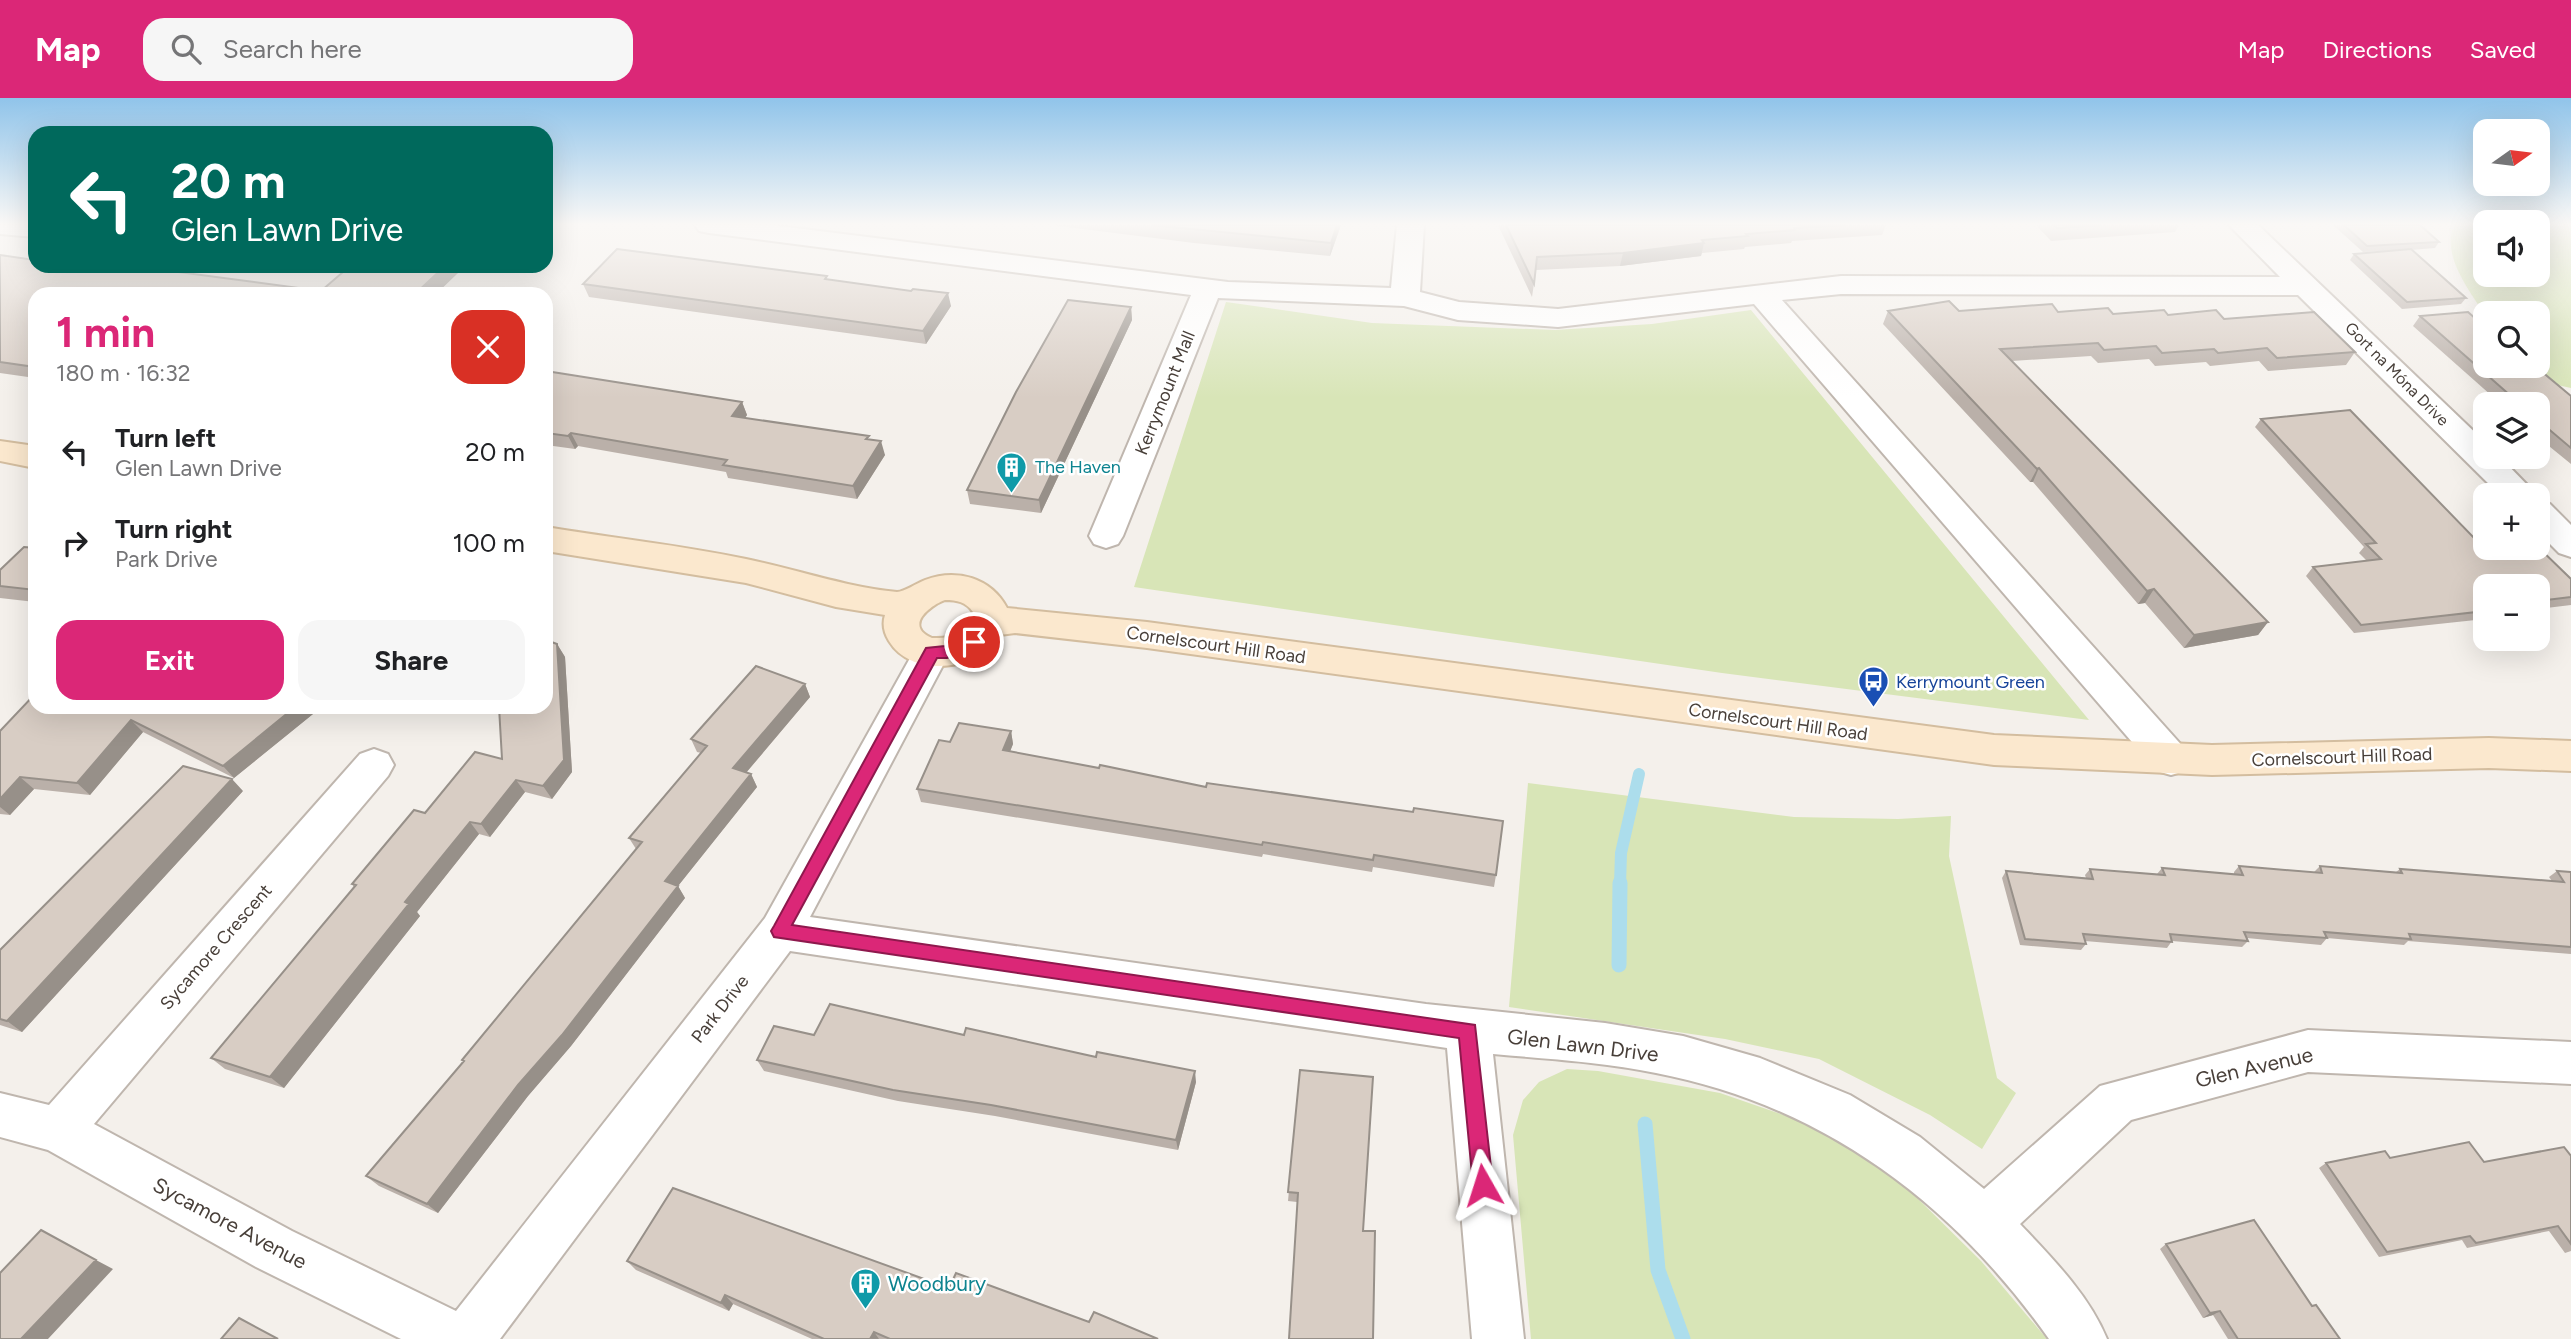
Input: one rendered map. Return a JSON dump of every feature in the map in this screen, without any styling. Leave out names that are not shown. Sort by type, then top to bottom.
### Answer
[{"type":"main road","points":[[0,451],[28,456]]},
{"type":"main road","points":[[553,540],[746,571],[836,594],[906,606]]},
{"type":"main road","points":[[949,587],[970,589],[987,603],[991,612],[989,623],[974,642],[954,650],[932,652],[919,649],[901,635],[898,626],[906,606],[928,591],[949,587]]},
{"type":"main road","name":"Cornelscourt Hill Road","points":[[989,623],[1015,620],[1147,635],[1984,749],[2171,760],[2489,753],[2571,756]]},
{"type":"street","points":[[1177,283],[1208,288],[1405,297],[1458,311],[1559,318],[1841,285],[2308,286]]},
{"type":"street","points":[[1405,297],[1406,283]]},
{"type":"street","name":"Gort na Móna Drive","points":[[2305,283],[2508,483]]},
{"type":"street","name":"Kerrymount Mall","points":[[1106,536],[1208,288]]},
{"type":"street","points":[[1760,293],[2171,760]]},
{"type":"street","points":[[2550,524],[2571,545]]},
{"type":"street","name":"Park Drive","points":[[467,1339],[780,931],[932,652]]},
{"type":"street","name":"Sycamore Crescent","points":[[58,1130],[374,765]]},
{"type":"street","name":"Glen Lawn Drive","points":[[780,931],[1468,1031],[1632,1048],[1747,1074],[1833,1110],[1883,1138],[1985,1222],[2066,1316],[2081,1339]]},
{"type":"street","points":[[1468,1031],[1498,1339]]},
{"type":"street","name":"Glen Avenue","points":[[1985,1222],[2117,1102],[2130,1098],[2308,1051],[2571,1063]]},
{"type":"street","name":"Sycamore Avenue","points":[[0,1115],[58,1130],[274,1249],[457,1339]]},
{"type":"green space","points":[[2465,283],[2473,283],[2473,287],[2550,287],[2550,283],[2571,283],[2571,388],[2553,384],[2545,378],[2550,378],[2550,301],[2476,301]]},
{"type":"green space","points":[[1226,302],[1372,323],[1555,330],[1652,324],[1751,310],[2089,720],[1722,673],[1134,587]]},
{"type":"green space","points":[[1528,783],[1794,817],[1898,819],[1951,816],[1949,856],[1997,1078],[2016,1093],[1982,1149],[1930,1115],[1819,1059],[1725,1039],[1509,1007]]},
{"type":"green space","points":[[1567,1069],[1598,1071],[1720,1093],[1821,1128],[1903,1184],[1981,1261],[2047,1339],[1531,1339],[1513,1135],[1523,1100],[1539,1082]]},
{"type":"building","points":[[0,283],[260,283],[291,287],[28,287],[28,366],[0,362]]},
{"type":"building","points":[[330,283],[427,283],[422,287],[326,287]]},
{"type":"building","points":[[853,283],[948,293],[923,331],[583,284]]},
{"type":"building","points":[[2386,283],[2449,283],[2466,298],[2407,302]]},
{"type":"building","points":[[1068,300],[1131,307],[1039,500],[967,490],[1016,392]]},
{"type":"building","points":[[1949,301],[1959,311],[2052,304],[2058,312],[2108,308],[2113,314],[2164,310],[2168,315],[2216,310],[2224,319],[2314,312],[2355,352],[2277,358],[2267,348],[2218,353],[2214,349],[2162,353],[2156,346],[2104,350],[2098,343],[2000,349],[2268,622],[2194,635],[2154,589],[2147,591],[2039,468],[2037,469],[1888,311]]},
{"type":"building","points":[[2468,312],[2473,316],[2473,363],[2420,316]]},
{"type":"building","points":[[553,372],[742,402],[732,416],[869,436],[866,439],[881,441],[853,486],[723,465],[727,460],[571,433],[568,436],[553,434]]},
{"type":"building","points":[[2490,378],[2549,378],[2571,396],[2571,448],[2550,430],[2550,392],[2506,392]]},
{"type":"building","points":[[2350,410],[2473,537],[2473,560],[2550,559],[2571,579],[2571,597],[2550,600],[2550,574],[2473,574],[2473,612],[2361,625],[2313,567],[2381,559],[2366,544],[2376,543],[2261,419]]},
{"type":"building","points":[[24,547],[28,547],[28,589],[0,586],[0,570]]},
{"type":"building","points":[[553,643],[557,644],[564,760],[543,786],[516,780],[481,824],[470,822],[405,902],[409,904],[270,1077],[211,1058],[356,885],[352,884],[414,810],[425,813],[475,752],[502,759],[499,714],[553,714]]},
{"type":"building","points":[[756,666],[805,684],[733,768],[751,774],[665,881],[678,886],[562,1035],[518,1085],[427,1204],[366,1176],[464,1061],[462,1060],[642,842],[629,838],[707,746],[691,739]]},
{"type":"building","points":[[28,701],[28,714],[286,714],[223,766],[131,720],[77,783],[20,777],[0,799],[0,731]]},
{"type":"building","points":[[959,723],[1011,731],[1003,750],[1099,768],[1100,765],[1206,787],[1207,783],[1413,812],[1414,808],[1503,821],[1496,875],[1374,855],[1373,860],[1263,842],[1262,845],[917,789],[939,740],[950,742]]},
{"type":"building","points":[[183,766],[232,779],[7,1021],[0,1019],[0,950]]},
{"type":"building","points":[[2239,866],[2322,873],[2320,866],[2402,873],[2400,869],[2564,882],[2557,871],[2571,872],[2571,947],[2409,934],[2411,939],[2324,932],[2327,938],[2244,932],[2248,941],[2170,934],[2172,942],[2083,934],[2086,944],[2025,939],[2006,871],[2093,879],[2090,869],[2165,875],[2162,868],[2243,875]]},
{"type":"building","points":[[830,1004],[964,1035],[966,1028],[1096,1057],[1097,1052],[1195,1071],[1176,1140],[991,1105],[893,1090],[757,1060],[774,1026],[814,1035]]},
{"type":"building","points":[[1300,1070],[1373,1077],[1363,1231],[1375,1231],[1373,1339],[1289,1339],[1298,1193],[1288,1192]]},
{"type":"building","points":[[2469,1142],[2484,1162],[2564,1147],[2571,1156],[2571,1244],[2558,1226],[2476,1243],[2470,1236],[2387,1252],[2326,1163],[2385,1151],[2390,1158]]},
{"type":"building","points":[[673,1188],[949,1288],[956,1273],[1089,1322],[1094,1312],[1158,1339],[890,1339],[874,1332],[870,1339],[824,1339],[725,1295],[721,1303],[627,1261]]},
{"type":"building","points":[[2254,1220],[2312,1306],[2316,1305],[2340,1339],[2238,1339],[2220,1311],[2210,1313],[2166,1244]]},
{"type":"building","points":[[41,1230],[96,1260],[21,1339],[0,1339],[0,1273]]},
{"type":"building","points":[[239,1318],[278,1339],[221,1339]]},
{"type":"waterway","points":[[1620,885],[1621,853],[1639,774]]},
{"type":"waterway","points":[[1619,965],[1620,883]]},
{"type":"waterway","points":[[1645,1124],[1658,1270],[1683,1339]]},
{"type":"place","name":"The Haven","points":[[1012,494]]},
{"type":"place","name":"Kerrymount Green","points":[[1873,709]]},
{"type":"place","name":"Woodbury","points":[[865,1310]]},
{"type":"route","points":[[974,642],[947,652],[932,652],[780,931],[1468,1031],[1483,1185]]}]
